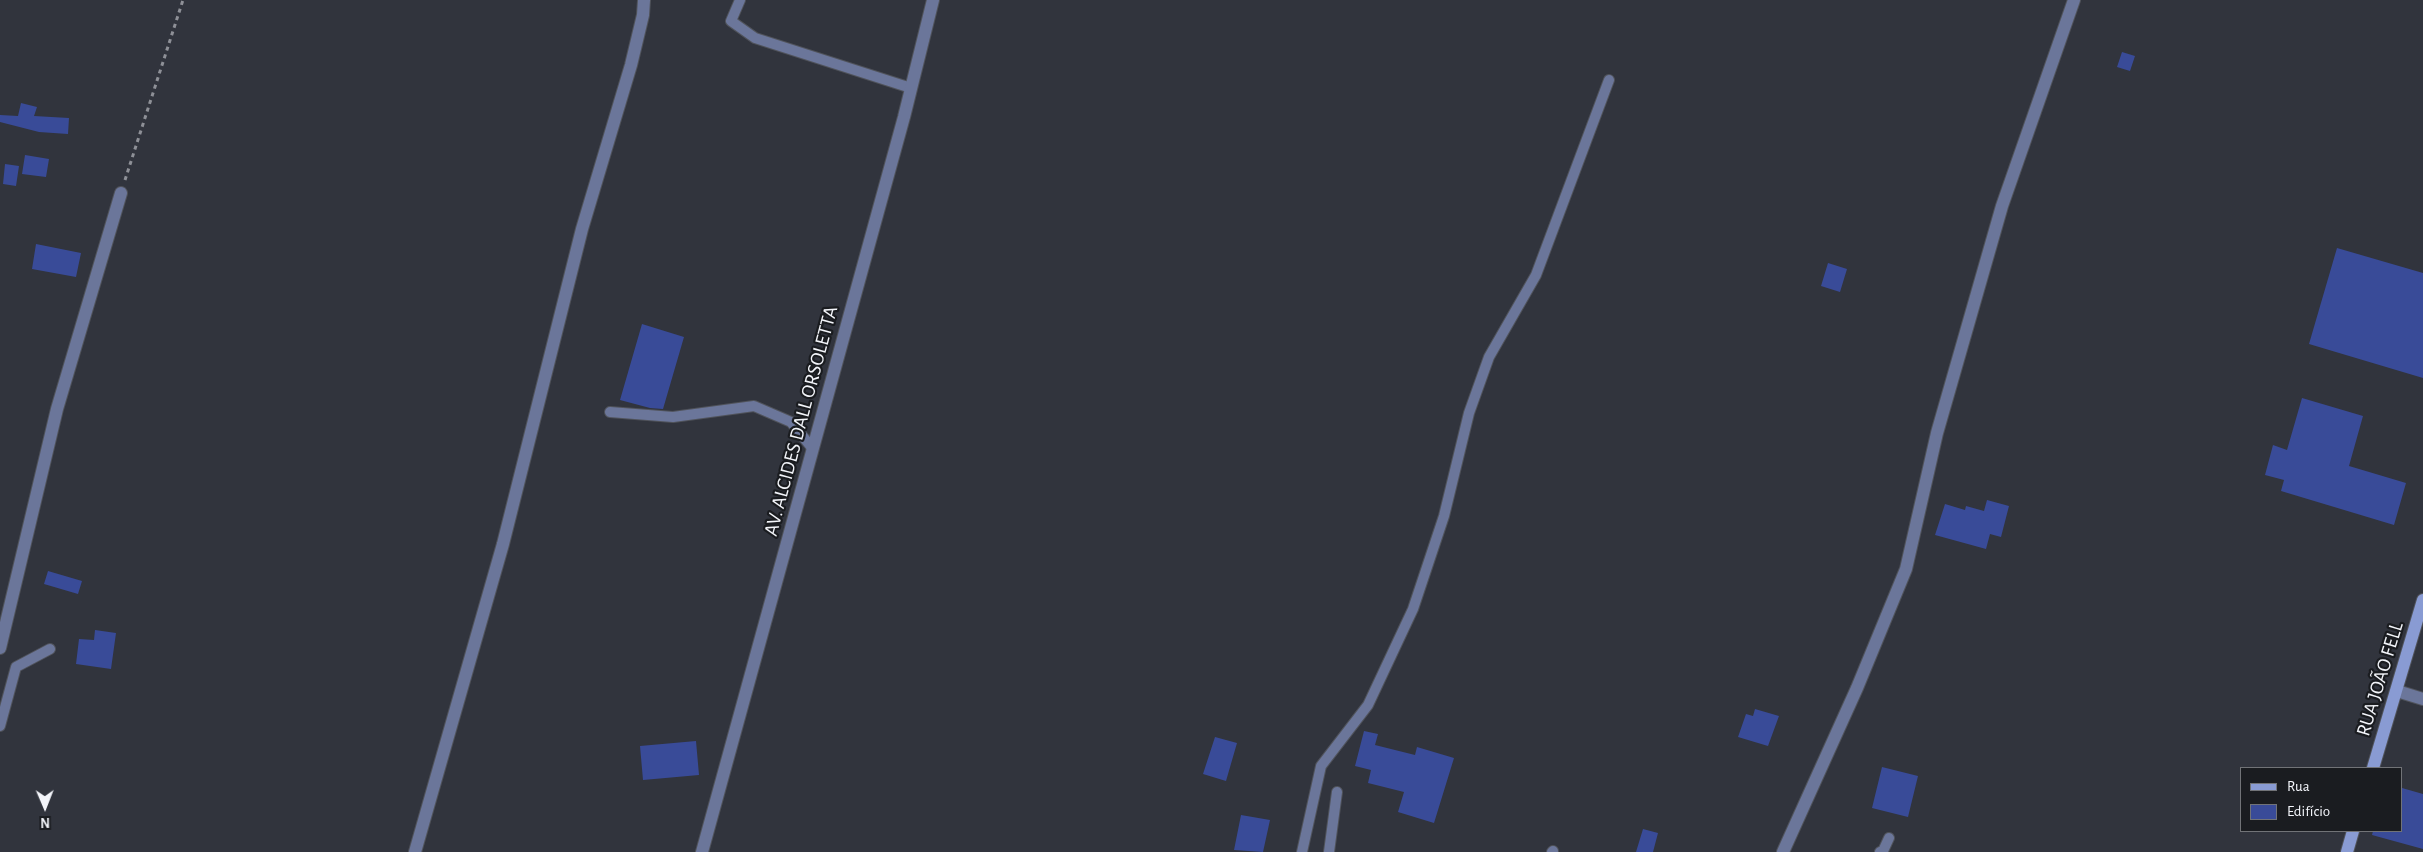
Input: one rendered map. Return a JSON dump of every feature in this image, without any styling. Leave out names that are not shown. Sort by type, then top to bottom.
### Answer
[{"type":"main road","name":"RUA JOÃO FELL","points":[[2373,767],[2423,600]]},
{"type":"main road","points":[[2347,852],[2353,832]]},
{"type":"street","points":[[415,852],[503,544],[582,229],[631,65],[644,0]]},
{"type":"street","name":"AV. ALCIDES DALL ORSOLETTA","points":[[702,852],[911,88],[933,0]]},
{"type":"street","points":[[1783,852],[1857,688],[1906,570],[1936,433],[2002,206],[2074,0]]},
{"type":"street","points":[[0,648],[57,409],[121,193]]},
{"type":"street","points":[[2397,691],[2423,699]]},
{"type":"lane","points":[[740,0],[731,21],[755,38],[911,88]]},
{"type":"lane","points":[[1302,852],[1321,766],[1368,705],[1413,609],[1444,516],[1469,413],[1489,357],[1536,275],[1609,80]]},
{"type":"lane","points":[[610,412],[673,417],[754,406],[791,422],[812,449]]},
{"type":"lane","points":[[0,726],[16,667],[50,649]]},
{"type":"lane","points":[[1329,852],[1337,792]]},
{"type":"lane","points":[[1880,852],[1883,851],[1889,838]]},
{"type":"path","points":[[121,193],[182,0]]},
{"type":"building","points":[[2122,52],[2135,56],[2130,71],[2117,67]]},
{"type":"building","points":[[21,103],[37,107],[34,116],[69,118],[68,134],[39,132],[0,122],[0,115],[18,116]]},
{"type":"building","points":[[25,155],[49,159],[46,177],[22,174]]},
{"type":"building","points":[[5,164],[19,166],[16,186],[3,184]]},
{"type":"building","points":[[36,244],[81,253],[76,277],[32,269]]},
{"type":"building","points":[[2337,248],[2423,273],[2423,378],[2309,344]]},
{"type":"building","points":[[1828,263],[1847,269],[1840,292],[1821,286]]},
{"type":"building","points":[[642,324],[684,337],[663,409],[650,408],[620,400]]},
{"type":"building","points":[[2302,398],[2363,416],[2349,466],[2406,483],[2394,525],[2281,491],[2284,480],[2265,475],[2273,445],[2287,450]]},
{"type":"building","points":[[1987,500],[2009,506],[2001,537],[1990,534],[1986,549],[1935,535],[1945,504],[1965,510],[1966,506],[1984,511]]},
{"type":"building","points":[[48,571],[82,581],[78,594],[44,584]]},
{"type":"building","points":[[95,630],[116,633],[111,669],[76,664],[79,639],[94,640]]},
{"type":"building","points":[[1755,709],[1779,716],[1768,746],[1738,737],[1746,714],[1753,716]]},
{"type":"building","points":[[1364,731],[1378,734],[1375,745],[1415,755],[1417,747],[1454,758],[1434,823],[1398,812],[1404,792],[1368,783],[1371,770],[1355,766]]},
{"type":"building","points":[[1215,737],[1237,743],[1226,781],[1203,774]]},
{"type":"building","points":[[696,741],[699,775],[643,780],[640,746]]},
{"type":"building","points":[[1882,767],[1918,776],[1908,817],[1872,808]]},
{"type":"building","points":[[2403,788],[2423,794],[2423,849],[2372,835],[2373,832],[2403,832]]},
{"type":"building","points":[[1241,815],[1270,820],[1263,852],[1234,850]]},
{"type":"building","points":[[1643,829],[1658,833],[1653,852],[1636,852]]}]
